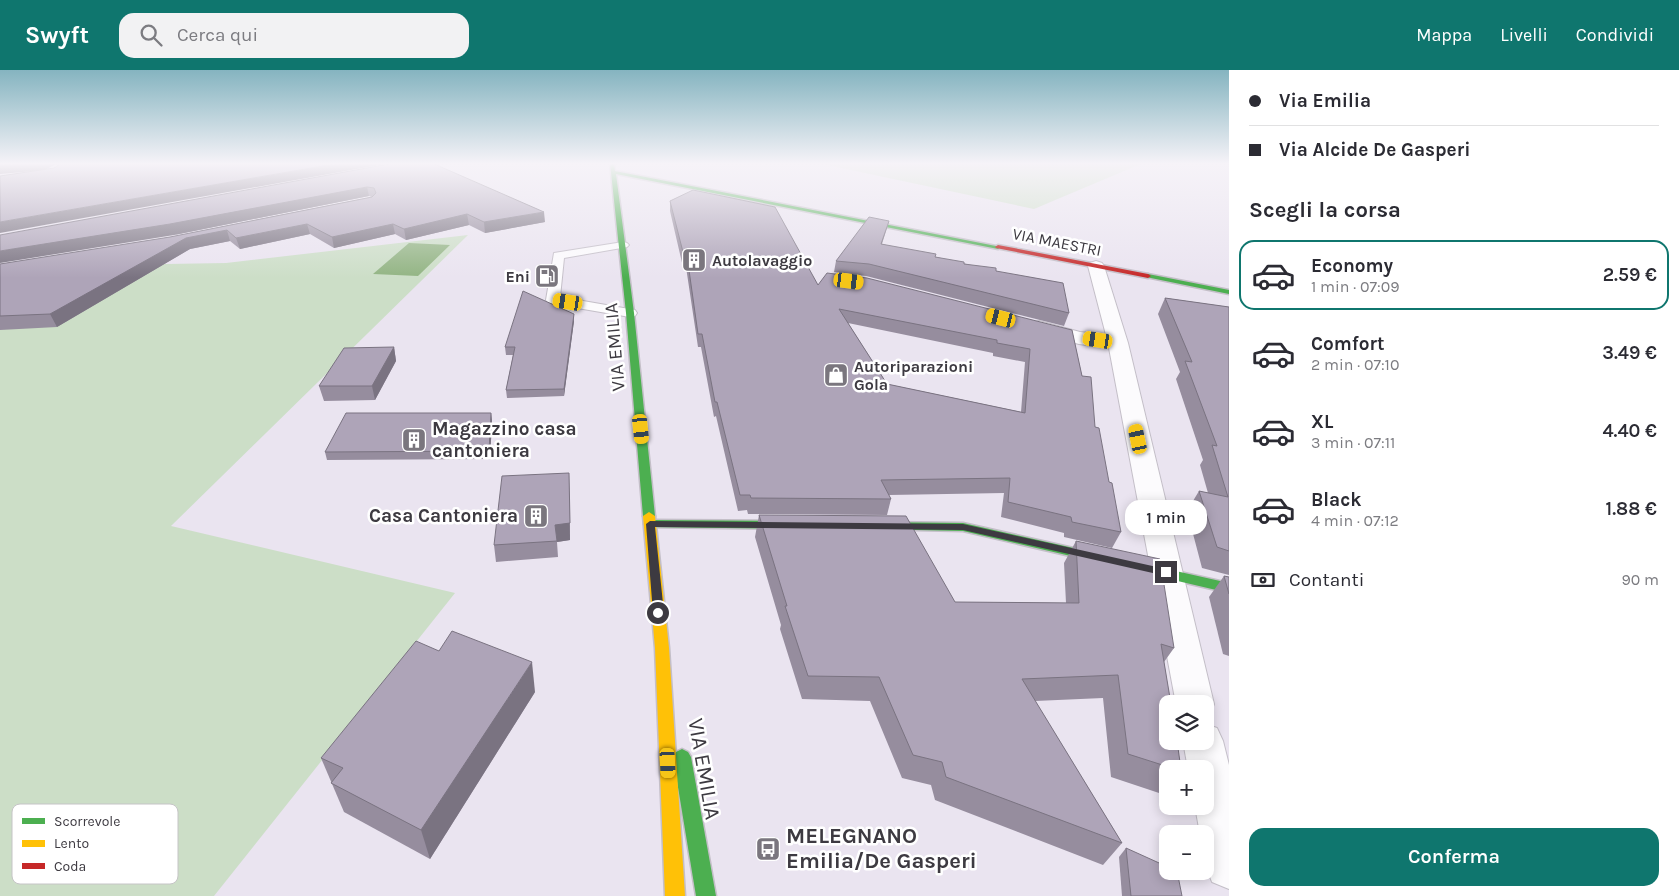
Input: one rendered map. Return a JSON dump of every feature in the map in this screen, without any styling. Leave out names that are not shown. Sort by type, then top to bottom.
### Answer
[{"type":"street","name":"VIA EMILIA","points":[[616,202],[630,313],[662,648],[674,896]]},
{"type":"street","name":"VIA MAESTRI","points":[[781,202],[1229,292]]},
{"type":"street","points":[[1096,266],[1118,343],[1193,695]]},
{"type":"street","points":[[1021,323],[1079,338],[1118,343]]},
{"type":"street","points":[[650,524],[808,525]]},
{"type":"street","points":[[866,526],[963,527],[1166,572],[1229,588]]},
{"type":"street","name":"VIA EMILIA","points":[[662,648],[706,896]]},
{"type":"street","points":[[1205,750],[1229,864]]},
{"type":"lane","points":[[622,245],[558,255],[553,300],[630,313]]},
{"type":"shaded area","points":[[999,202],[1052,202],[1034,209]]},
{"type":"shaded area","points":[[468,235],[171,526],[455,593],[214,896],[0,896],[0,281],[107,265],[226,263]]},
{"type":"shaded area","points":[[409,243],[450,245],[418,276],[373,274]]},
{"type":"building","points":[[0,202],[118,202],[0,222]]},
{"type":"building","points":[[183,202],[290,202],[170,224],[0,251],[0,235]]},
{"type":"building","points":[[349,202],[520,202],[544,212],[484,222],[467,214],[404,229],[393,224],[332,237],[307,224],[236,238],[227,230],[186,238],[50,314],[0,316],[0,264],[170,237]]},
{"type":"building","points":[[670,202],[749,202],[775,207],[818,285],[827,273],[867,278],[1072,330],[1082,376],[1091,377],[1095,427],[1099,428],[1121,532],[1072,522],[1071,517],[1008,502],[1010,478],[881,480],[891,499],[751,498],[750,495],[740,495],[717,402],[715,402],[702,334],[698,334],[687,256],[684,256]],"holes":[[[839,309],[997,340],[997,343],[1030,349],[1025,413],[887,384]]]},
{"type":"building","points":[[869,217],[889,221],[881,244],[936,254],[935,257],[964,262],[964,264],[996,268],[996,271],[1063,283],[1069,313],[869,264],[836,261]]},
{"type":"building","points":[[523,291],[574,314],[564,389],[506,390],[515,347],[505,347]]},
{"type":"building","points":[[1165,298],[1229,307],[1229,551],[1217,547],[1199,491],[1228,497],[1212,445],[1217,446],[1185,361],[1192,362]]},
{"type":"building","points":[[394,347],[372,386],[319,386],[344,348]]},
{"type":"building","name":"Magazzino casa cantoniera","points":[[346,413],[491,413],[489,451],[325,452]]},
{"type":"building","name":"Casa Cantoniera","points":[[569,473],[570,523],[555,525],[557,541],[494,545],[502,476]]},
{"type":"building","points":[[759,515],[906,516],[955,602],[1079,603],[1076,541],[1160,559],[1174,648],[1161,644],[1170,695],[1159,695],[1159,750],[1178,750],[1180,760],[1159,760],[1159,764],[1128,754],[1118,675],[1022,679],[1122,843],[946,777],[942,762],[913,755],[879,677],[808,676],[785,606],[787,606]]},
{"type":"building","points":[[1224,576],[1229,577],[1229,594]]},
{"type":"building","points":[[452,631],[532,662],[421,830],[331,783],[343,768],[321,758],[416,641],[439,651]]},
{"type":"building","points":[[1126,848],[1159,863],[1159,880],[1179,880],[1182,896],[1131,896]]},
{"type":"traffic: fast","points":[[617,202],[630,313],[649,516]]},
{"type":"traffic: fast","points":[[765,202],[998,247]]},
{"type":"traffic: fast","points":[[1148,276],[1229,292]]},
{"type":"traffic: fast","points":[[650,524],[794,525]]},
{"type":"traffic: fast","points":[[874,526],[963,527],[1229,588]]},
{"type":"traffic: fast","points":[[682,757],[706,896]]},
{"type":"traffic: slow","points":[[649,516],[662,648],[675,896]]},
{"type":"traffic: jam","points":[[998,247],[1148,276]]},
{"type":"place","name":"Autolavaggio","points":[[694,260]]},
{"type":"place","name":"Eni","points":[[547,276]]},
{"type":"place","name":"Autoriparazioni Gola","points":[[836,375]]},
{"type":"place","name":"Magazzino casa cantoniera","points":[[414,440]]},
{"type":"place","name":"Casa Cantoniera","points":[[536,516]]},
{"type":"place","name":"MELEGNANO Emilia/De Gasperi","points":[[768,849]]},
{"type":"route","points":[[658,613],[650,524],[963,527],[1166,572]]}]
